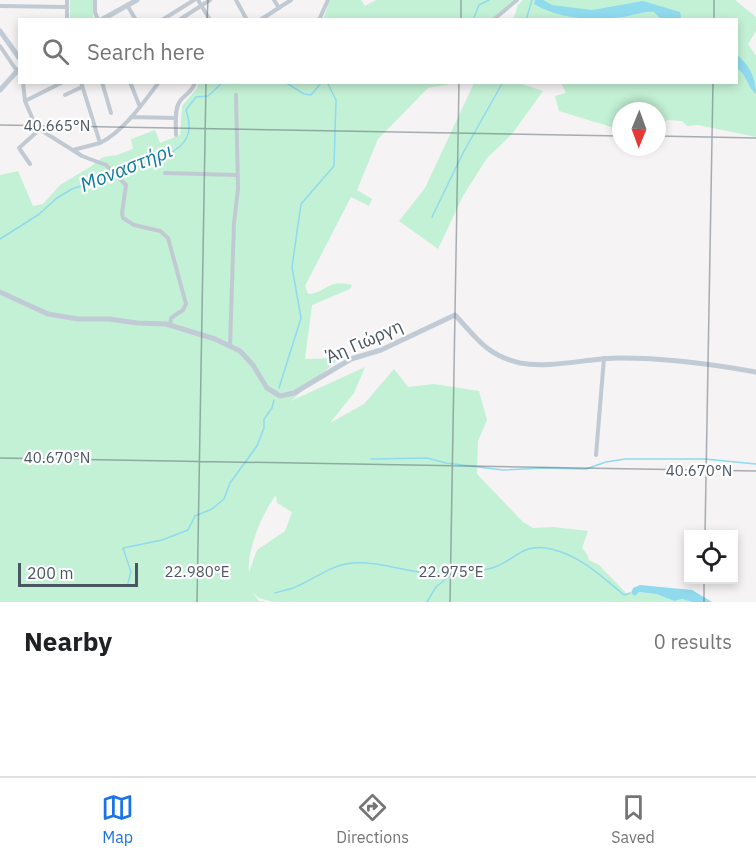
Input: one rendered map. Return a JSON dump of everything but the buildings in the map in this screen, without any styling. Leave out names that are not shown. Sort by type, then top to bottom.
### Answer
[{"type":"street","points":[[17,0],[17,6]]},
{"type":"street","points":[[67,0],[67,18]]},
{"type":"street","points":[[95,0],[95,12],[98,18]]},
{"type":"street","points":[[103,18],[137,0]]},
{"type":"street","points":[[165,18],[194,0]]},
{"type":"street","points":[[198,0],[209,18]]},
{"type":"street","points":[[182,18],[210,0]]},
{"type":"street","points":[[236,0],[246,18]]},
{"type":"street","points":[[274,0],[279,8]]},
{"type":"street","points":[[264,18],[291,0]]},
{"type":"street","points":[[320,18],[328,0]]},
{"type":"street","points":[[495,18],[517,0]]},
{"type":"street","points":[[127,5],[135,18]]},
{"type":"street","points":[[0,6],[67,7]]},
{"type":"street","points":[[179,9],[184,16]]},
{"type":"street","points":[[0,31],[18,56]]},
{"type":"street","points":[[0,46],[18,69]]},
{"type":"street","points":[[0,90],[18,71]]},
{"type":"street","points":[[23,84],[25,101],[34,125],[73,150],[105,164],[126,184],[122,213],[126,221],[157,230],[169,239],[186,304],[171,318],[170,325]]},
{"type":"street","points":[[25,101],[59,84]]},
{"type":"street","points":[[65,95],[82,84],[100,143]]},
{"type":"street","points":[[103,84],[111,113]]},
{"type":"street","points":[[131,84],[141,107]]},
{"type":"street","points":[[73,150],[107,139],[141,107],[158,84]]},
{"type":"street","points":[[176,135],[179,102],[193,90],[194,84]]},
{"type":"street","points":[[230,346],[234,223],[238,191],[236,95]]},
{"type":"street","points":[[131,117],[176,118]]},
{"type":"street","points":[[30,164],[20,148],[39,130]]},
{"type":"street","points":[[165,173],[237,175]]},
{"type":"street","name":"Άη Γιώργη","points":[[0,292],[48,314],[78,319],[113,319],[170,325],[230,346],[247,357],[270,391],[282,396],[296,392],[351,359],[381,350],[455,315],[483,346],[499,356],[519,363],[537,364],[604,358],[665,360],[756,372]]},
{"type":"street","points":[[596,454],[604,358]]},
{"type":"green space","points":[[70,0],[94,0],[93,18],[70,18]]},
{"type":"green space","points":[[330,0],[361,0],[365,6],[376,0],[516,0],[492,18],[324,18]]},
{"type":"green space","points":[[523,0],[735,0],[756,17],[756,31],[748,44],[756,56],[756,137],[698,125],[687,126],[682,121],[666,121],[666,102],[612,102],[612,127],[559,111],[555,96],[566,93],[562,84],[738,84],[738,18],[514,18],[518,5]]},
{"type":"green space","points":[[198,84],[450,84],[428,88],[378,139],[357,190],[372,199],[369,206],[351,197],[305,286],[308,294],[337,283],[352,285],[350,289],[312,305],[305,359],[340,358],[291,401],[365,367],[354,393],[330,423],[364,404],[394,369],[408,387],[434,384],[479,391],[487,420],[478,441],[477,474],[523,522],[533,528],[553,527],[588,531],[582,548],[589,560],[599,565],[626,593],[635,596],[638,592],[656,594],[673,601],[682,599],[692,602],[273,602],[259,598],[253,593],[259,601],[267,602],[0,602],[0,175],[18,171],[33,206],[43,204],[60,185],[103,157],[133,149],[131,139],[155,130],[160,143],[180,135],[182,106]],"holes":[[[276,495],[277,503],[292,512],[285,531],[257,550],[249,572],[250,553],[256,532]]]},
{"type":"green space","points":[[474,84],[522,84],[543,91],[512,134],[487,158],[463,196],[438,249],[399,221],[425,188]]},
{"type":"water","points":[[535,0],[543,0],[552,5],[592,10],[643,1],[680,12],[681,17],[660,18],[654,12],[650,12],[611,18],[576,18],[554,13],[534,4]]},
{"type":"water","points":[[738,56],[751,72],[756,94],[750,88],[738,69]]},
{"type":"water","points":[[640,585],[692,590],[712,602],[692,602],[682,599],[674,601],[656,594],[639,592],[635,596],[631,593],[633,588]]},
{"type":"waterway","name":"Μοναστήρι","points":[[474,18],[479,5],[489,0]]},
{"type":"waterway","points":[[527,18],[532,0]]},
{"type":"waterway","name":"Μοναστήρι","points":[[117,173],[156,160],[175,150],[188,134],[189,124],[186,110],[196,97],[208,96],[221,84]]},
{"type":"waterway","name":"Μοναστήρι","points":[[288,84],[304,94],[311,95],[320,84]]},
{"type":"waterway","points":[[279,388],[301,318],[292,267],[301,204],[334,166],[336,100],[328,84]]},
{"type":"waterway","points":[[432,217],[463,153],[502,84]]},
{"type":"waterway","name":"Μοναστήρι","points":[[0,239],[38,215],[57,198],[72,189],[113,175]]},
{"type":"waterway","points":[[128,583],[131,572],[123,548],[162,540],[188,530],[195,516],[212,509],[224,499],[230,483],[257,446],[264,428],[264,419],[272,408],[274,400]]},
{"type":"waterway","points":[[371,459],[427,458],[446,463],[503,470],[586,469],[606,462],[625,459],[705,459],[756,464]]},
{"type":"waterway","points":[[275,593],[293,588],[344,564],[370,563],[432,574],[464,573],[496,567],[524,551],[541,547],[572,556],[624,595],[630,593]]},
{"type":"waterway","points":[[427,602],[436,587],[452,574]]}]
